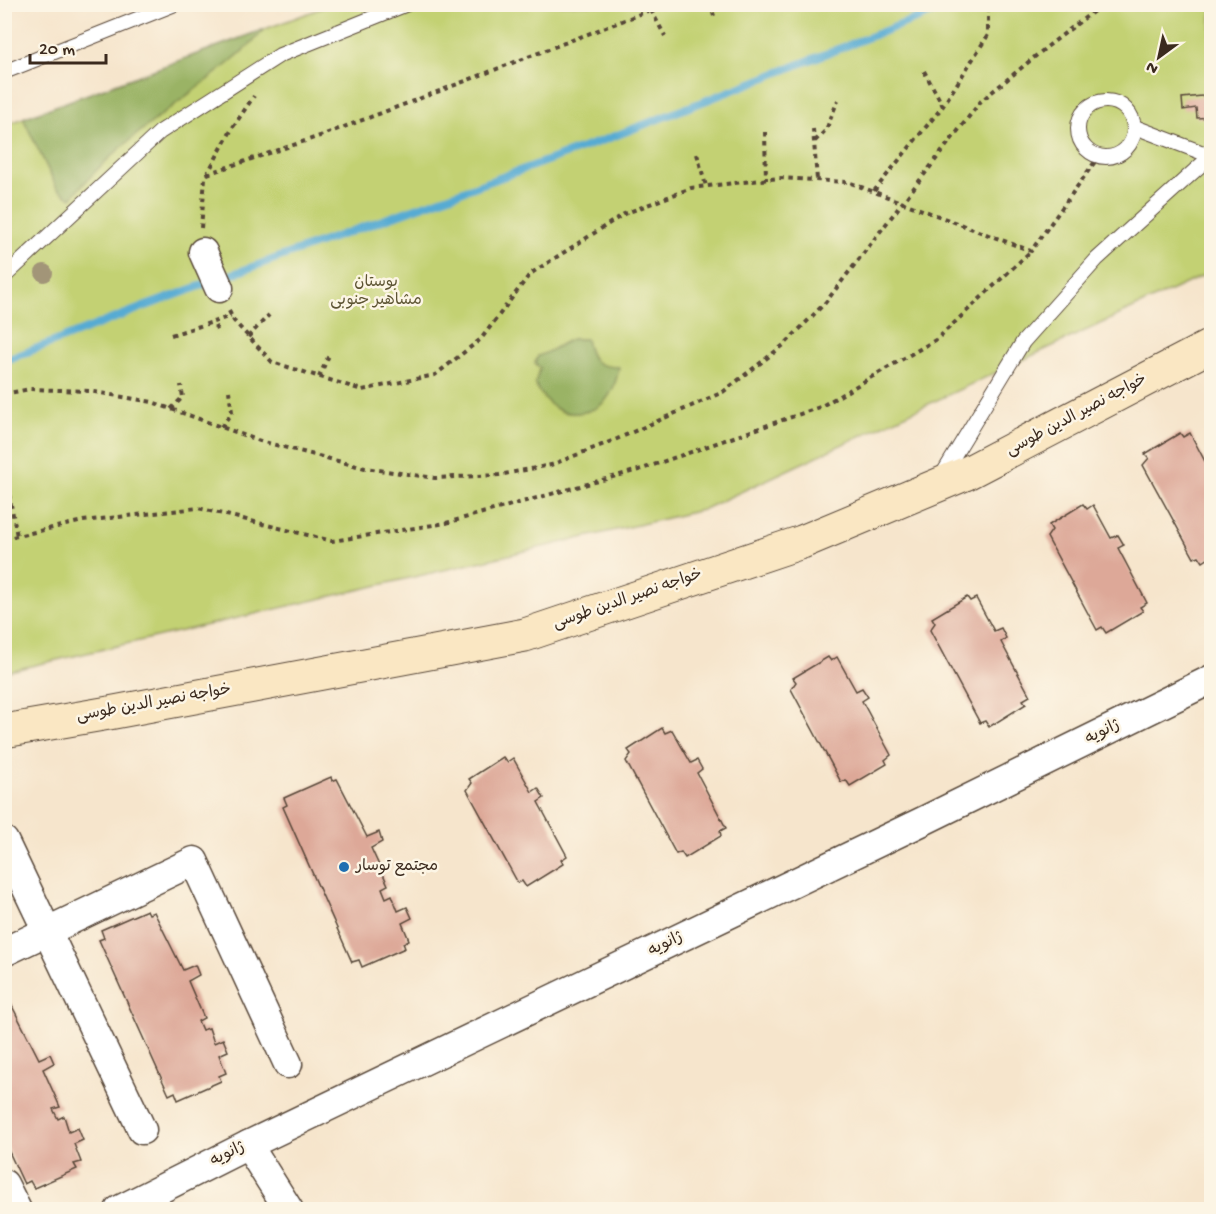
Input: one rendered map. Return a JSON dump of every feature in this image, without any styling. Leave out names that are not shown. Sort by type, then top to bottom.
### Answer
[{"type":"street","points":[[203,252],[219,288]]},
{"type":"street","name":"خواجه نصیر الدین طوسی","points":[[4,731],[525,635],[802,542],[967,473],[1212,345]]},
{"type":"street","name":"ژانویه","points":[[119,1209],[1212,679]]},
{"type":"street","points":[[4,841],[142,1130]]},
{"type":"street","points":[[4,952],[194,861],[288,1064]]},
{"type":"street","points":[[248,1145],[289,1209]]},
{"type":"street","points":[[4,1184],[17,1209]]},
{"type":"lane","points":[[4,72],[175,4]]},
{"type":"lane","points":[[4,277],[160,132],[280,55],[407,4]]},
{"type":"lane","points":[[1110,100],[1119,103],[1133,118],[1135,127],[1130,145],[1116,156],[1108,158],[1089,152],[1078,133],[1078,123],[1083,113],[1090,105],[1100,101],[1110,100]]},
{"type":"lane","points":[[935,486],[1023,342],[1097,259],[1211,155],[1135,127]]},
{"type":"path","points":[[207,174],[320,136],[666,4]]},
{"type":"path","points":[[710,4],[714,16]]},
{"type":"path","points":[[874,191],[943,106],[988,35],[988,4]]},
{"type":"path","points":[[4,394],[30,388],[89,390],[152,402],[260,441],[365,468],[435,478],[498,475],[551,465],[617,440],[723,392],[785,344],[825,303],[981,101],[1103,4]]},
{"type":"path","points":[[651,10],[665,36]]},
{"type":"path","points":[[924,71],[943,106]]},
{"type":"path","points":[[203,252],[200,242],[205,178],[233,127],[257,91]]},
{"type":"path","points":[[814,141],[826,130],[838,100]]},
{"type":"path","points":[[813,129],[817,180]]},
{"type":"path","points":[[765,132],[766,180]]},
{"type":"path","points":[[697,154],[706,186]]},
{"type":"path","points":[[4,539],[83,521],[198,508],[332,541],[446,523],[642,469],[820,407],[937,339],[1032,251],[1099,156]]},
{"type":"path","points":[[219,288],[234,321],[272,363],[362,390],[435,375],[481,339],[530,274],[624,214],[691,188],[779,178],[848,182],[1032,251]]},
{"type":"path","points":[[248,337],[269,315]]},
{"type":"path","points":[[171,334],[231,316]]},
{"type":"path","points":[[213,322],[217,330]]},
{"type":"path","points":[[319,377],[330,353]]},
{"type":"path","points":[[171,409],[183,397],[181,385]]},
{"type":"path","points":[[221,427],[232,412],[229,391]]},
{"type":"path","points":[[4,468],[17,536]]},
{"type":"green space","name":"بوستان مشاهیر جنوبی","points":[[330,5],[1211,5],[1211,272],[702,510],[5,672],[5,125]]},
{"type":"green space","points":[[265,29],[227,64],[124,145],[71,198],[57,188],[23,118]]},
{"type":"green space","points":[[572,339],[586,339],[595,361],[605,366],[619,367],[615,385],[605,401],[589,411],[569,413],[554,407],[539,391],[535,384],[540,368],[535,363],[538,356]]},
{"type":"building","points":[[1212,95],[1212,117],[1197,118],[1196,108],[1183,110],[1182,98]]},
{"type":"building","points":[[1180,433],[1183,437],[1190,433],[1208,467],[1212,465],[1212,556],[1203,562],[1199,556],[1194,558],[1143,465],[1149,458],[1145,454]]},
{"type":"building","points":[[1083,504],[1087,509],[1093,505],[1111,538],[1118,535],[1124,545],[1118,548],[1147,603],[1140,607],[1143,611],[1106,633],[1102,627],[1097,630],[1047,537],[1052,530],[1049,525]]},
{"type":"building","points":[[967,597],[970,601],[976,598],[994,631],[1001,628],[1006,638],[1001,642],[1030,696],[1023,700],[1026,704],[989,727],[985,721],[980,723],[930,630],[935,623],[932,618]]},
{"type":"building","points":[[828,657],[831,661],[837,657],[856,691],[862,688],[868,697],[862,701],[891,755],[885,760],[887,764],[850,786],[846,780],[841,782],[791,689],[796,682],[793,678]]},
{"type":"building","points":[[662,728],[665,733],[672,730],[691,763],[697,760],[702,769],[697,773],[726,828],[720,831],[721,836],[685,858],[681,852],[676,854],[626,761],[631,754],[628,750]]},
{"type":"building","points":[[503,757],[507,762],[513,758],[532,792],[538,788],[544,798],[538,802],[567,856],[561,860],[563,864],[526,887],[522,881],[518,883],[467,790],[472,783],[469,779]]},
{"type":"building","name":"مجتمع توسار","points":[[331,777],[332,781],[337,779],[367,837],[379,832],[382,842],[371,848],[388,885],[382,888],[386,898],[392,895],[398,911],[407,907],[412,918],[402,923],[409,940],[403,943],[405,948],[362,967],[359,960],[352,962],[283,807],[287,805],[284,798]]},
{"type":"building","points":[[147,910],[149,914],[154,912],[183,970],[195,965],[199,975],[188,981],[204,1018],[198,1021],[202,1030],[209,1028],[214,1043],[223,1039],[228,1051],[219,1055],[226,1073],[219,1076],[221,1081],[178,1100],[175,1092],[169,1095],[99,940],[104,938],[101,930]]},
{"type":"building","points":[[9,1000],[39,1059],[50,1054],[54,1063],[43,1069],[60,1107],[53,1109],[58,1119],[64,1116],[69,1132],[78,1128],[83,1140],[74,1144],[81,1162],[74,1164],[77,1169],[34,1188],[30,1181],[24,1184],[4,1141],[4,1002]]},
{"type":"waterway","points":[[222,278],[607,139],[954,4]]},
{"type":"waterway","points":[[4,361],[211,282]]},
{"type":"place","name":"مجتمع توسار","points":[[344,867]]}]
